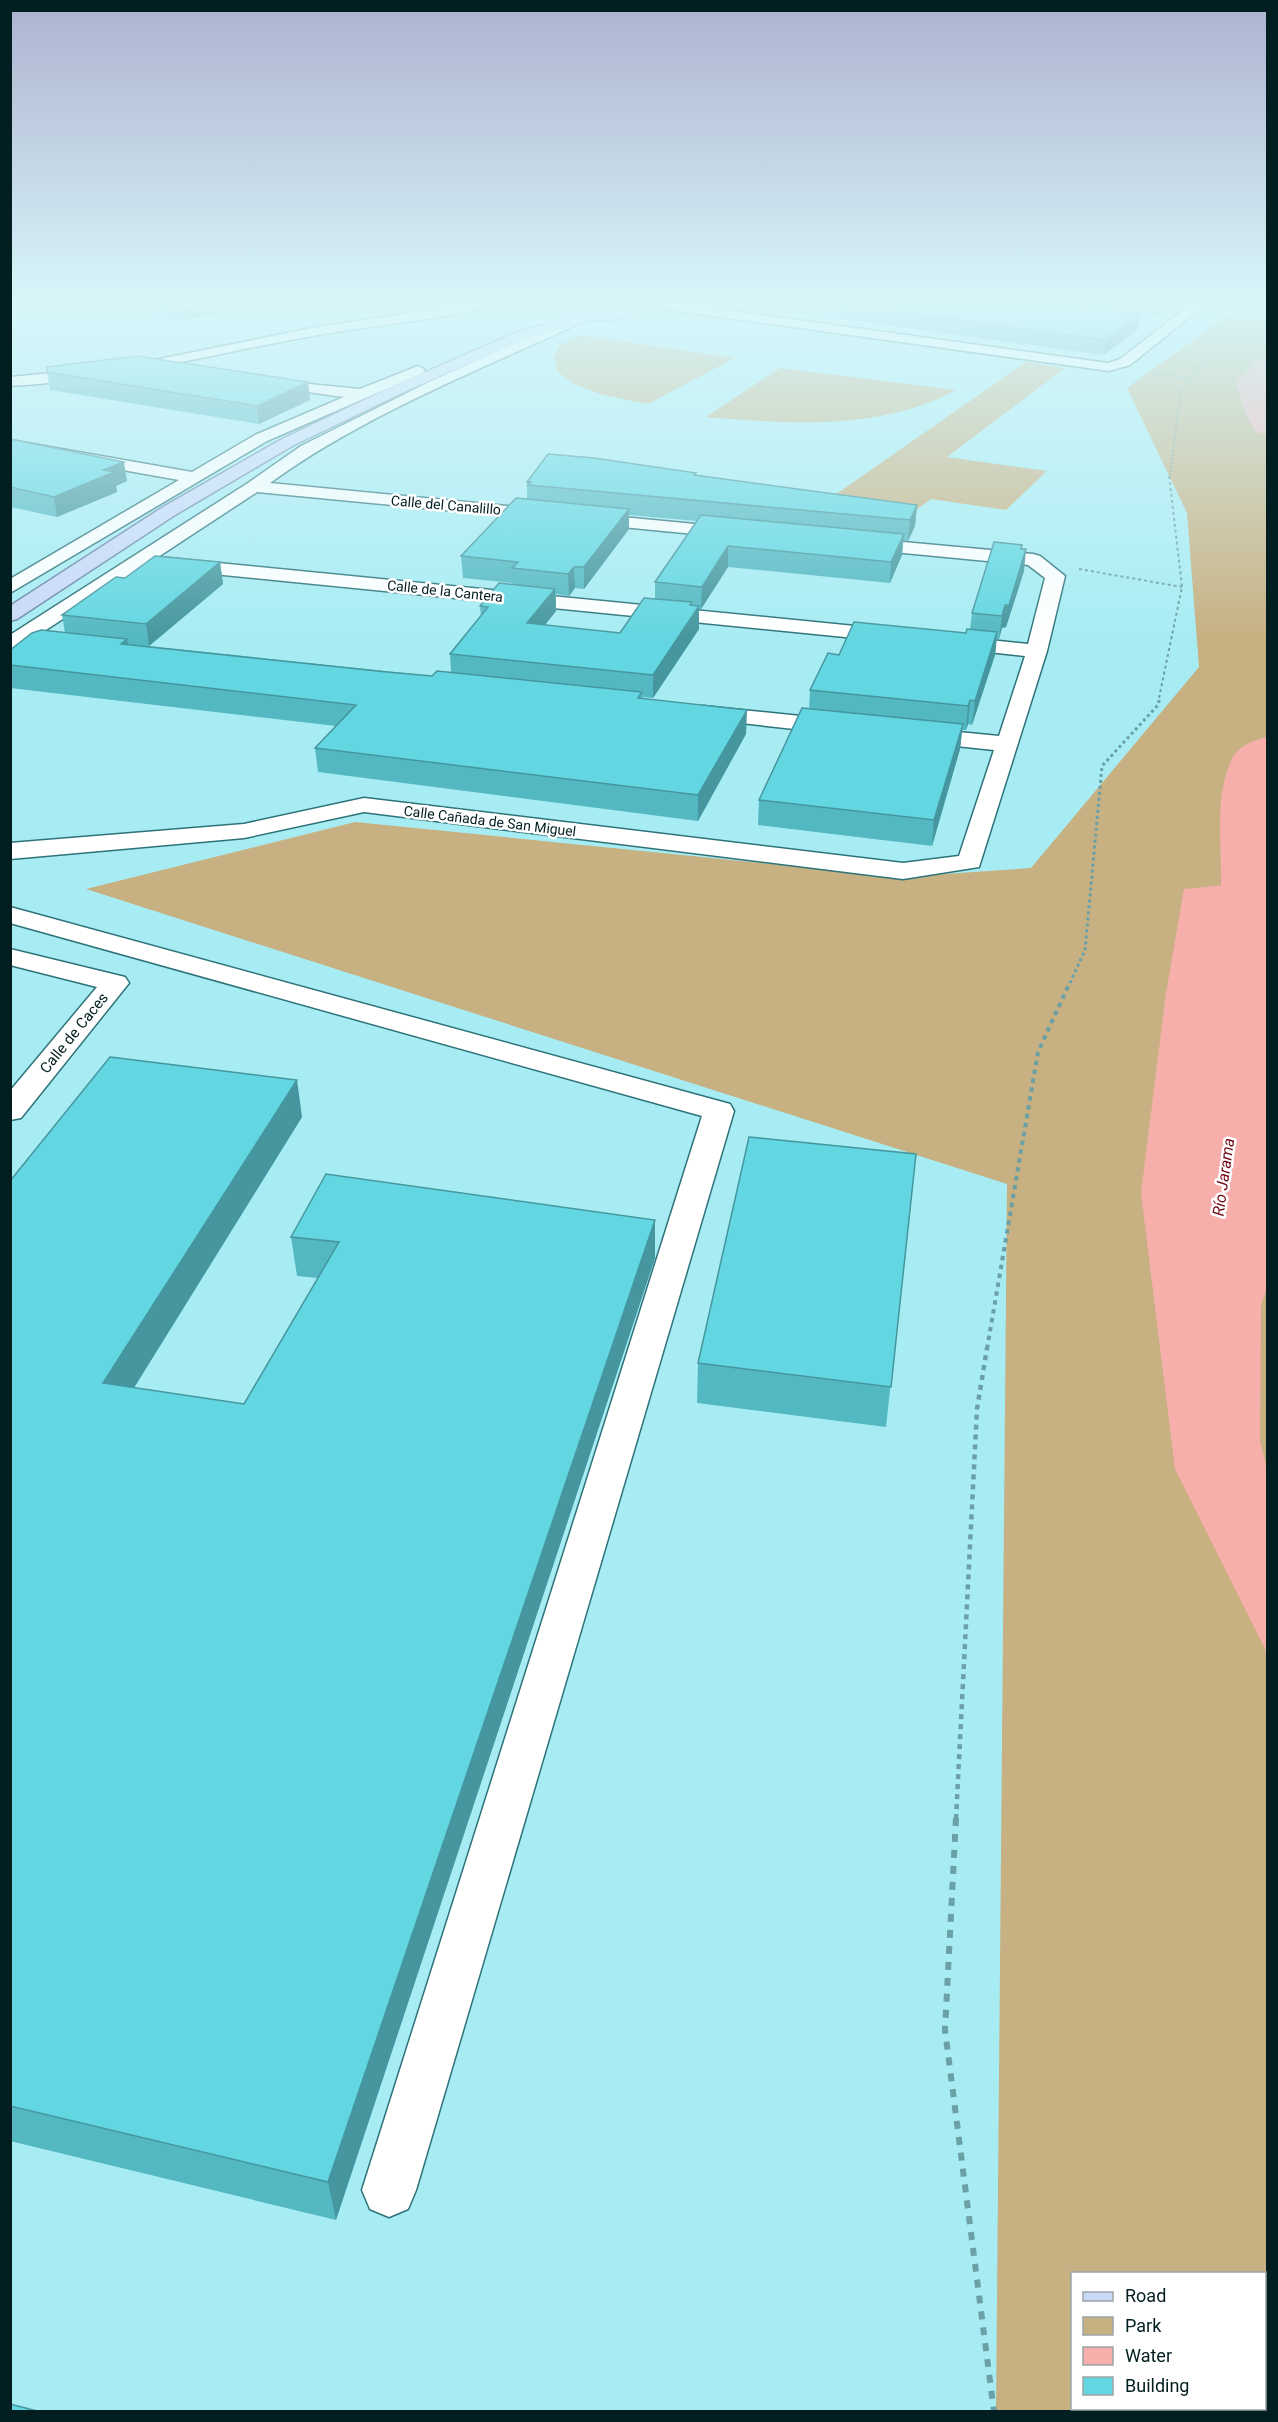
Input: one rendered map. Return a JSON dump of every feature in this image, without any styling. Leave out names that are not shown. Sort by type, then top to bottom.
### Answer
[{"type":"main road","points":[[10,615],[234,472],[339,416]]},
{"type":"street","points":[[10,587],[261,438],[311,416]]},
{"type":"street","points":[[13,642],[254,488],[308,449],[373,416]]},
{"type":"street","points":[[10,445],[193,477]]},
{"type":"street","name":"Calle del Canalillo","points":[[254,488],[750,534]]},
{"type":"street","points":[[844,543],[1033,560],[1055,576],[1037,651],[1006,744],[900,733]]},
{"type":"street","name":"Calle de la Cantera","points":[[140,561],[1037,651]]},
{"type":"street","points":[[13,642],[86,648]]},
{"type":"street","points":[[687,711],[864,730]]},
{"type":"street","name":"Calle Cañada de San Miguel","points":[[10,851],[244,831],[364,805],[903,871],[970,862],[1006,744]]},
{"type":"street","points":[[10,915],[719,1111],[389,2190]]},
{"type":"street","name":"Calle de Caces","points":[[10,957],[115,983],[10,1111]]},
{"type":"path","points":[[993,2412],[945,2030],[977,1409],[1038,1052],[1085,950],[1102,766],[1158,705],[1182,586],[1170,471],[1177,416]]},
{"type":"path","points":[[1033,560],[1182,586]]},
{"type":"green space","points":[[876,416],[834,422],[770,422],[706,417]]},
{"type":"green space","points":[[948,416],[1001,416],[947,457],[1047,471],[1006,510],[931,499],[916,510],[832,497]]},
{"type":"green space","points":[[1140,416],[1267,416],[1267,2411],[996,2411],[1007,1184],[86,889],[355,822],[901,877],[1031,868],[1199,667],[1187,513]]},
{"type":"water","points":[[1248,883],[1268,887],[1268,1285],[1261,1305],[1260,1441],[1268,1473],[1267,1653],[1175,1469],[1141,1193],[1166,993],[1184,889]]},
{"type":"building","points":[[10,439],[124,462],[103,470],[114,472],[54,497],[10,487]]},
{"type":"building","points":[[548,454],[594,458],[696,473],[694,475],[917,505],[910,520],[528,485],[531,482],[527,482]]},
{"type":"building","points":[[516,498],[629,509],[584,567],[574,567],[568,574],[512,568],[518,562],[461,556]]},
{"type":"building","points":[[701,515],[904,534],[891,562],[728,546],[702,587],[655,582]]},
{"type":"building","points":[[994,542],[1022,545],[1021,549],[1026,549],[1009,605],[1005,605],[1002,616],[972,613]]},
{"type":"building","points":[[155,556],[220,562],[146,624],[62,615],[116,577],[125,578]]},
{"type":"building","points":[[499,583],[555,589],[527,623],[620,633],[644,598],[692,602],[690,605],[699,606],[653,675],[450,654],[488,607],[480,606]]},
{"type":"building","points":[[854,622],[966,633],[967,629],[997,632],[975,701],[970,700],[968,706],[810,690],[828,653],[839,655]]},
{"type":"building","points":[[41,630],[127,639],[121,644],[387,672],[432,676],[437,671],[642,692],[638,698],[747,710],[698,795],[315,748],[356,705],[10,665],[10,650],[32,633]]},
{"type":"building","points":[[802,708],[963,724],[934,820],[759,800]]},
{"type":"building","points":[[110,1057],[297,1080],[103,1383],[244,1404],[339,1242],[291,1237],[326,1174],[655,1220],[328,2182],[10,2106],[10,1181]]},
{"type":"building","points":[[749,1137],[916,1154],[891,1387],[698,1363]]},
{"type":"building","points":[[10,2404],[41,2412],[10,2412]]},
{"type":"waterway","name":"Río Jarama","points":[[1263,416],[1268,425]]},
{"type":"waterway","name":"Río Jarama","points":[[1242,979],[1248,883],[1245,809],[1255,761],[1268,751]]}]
